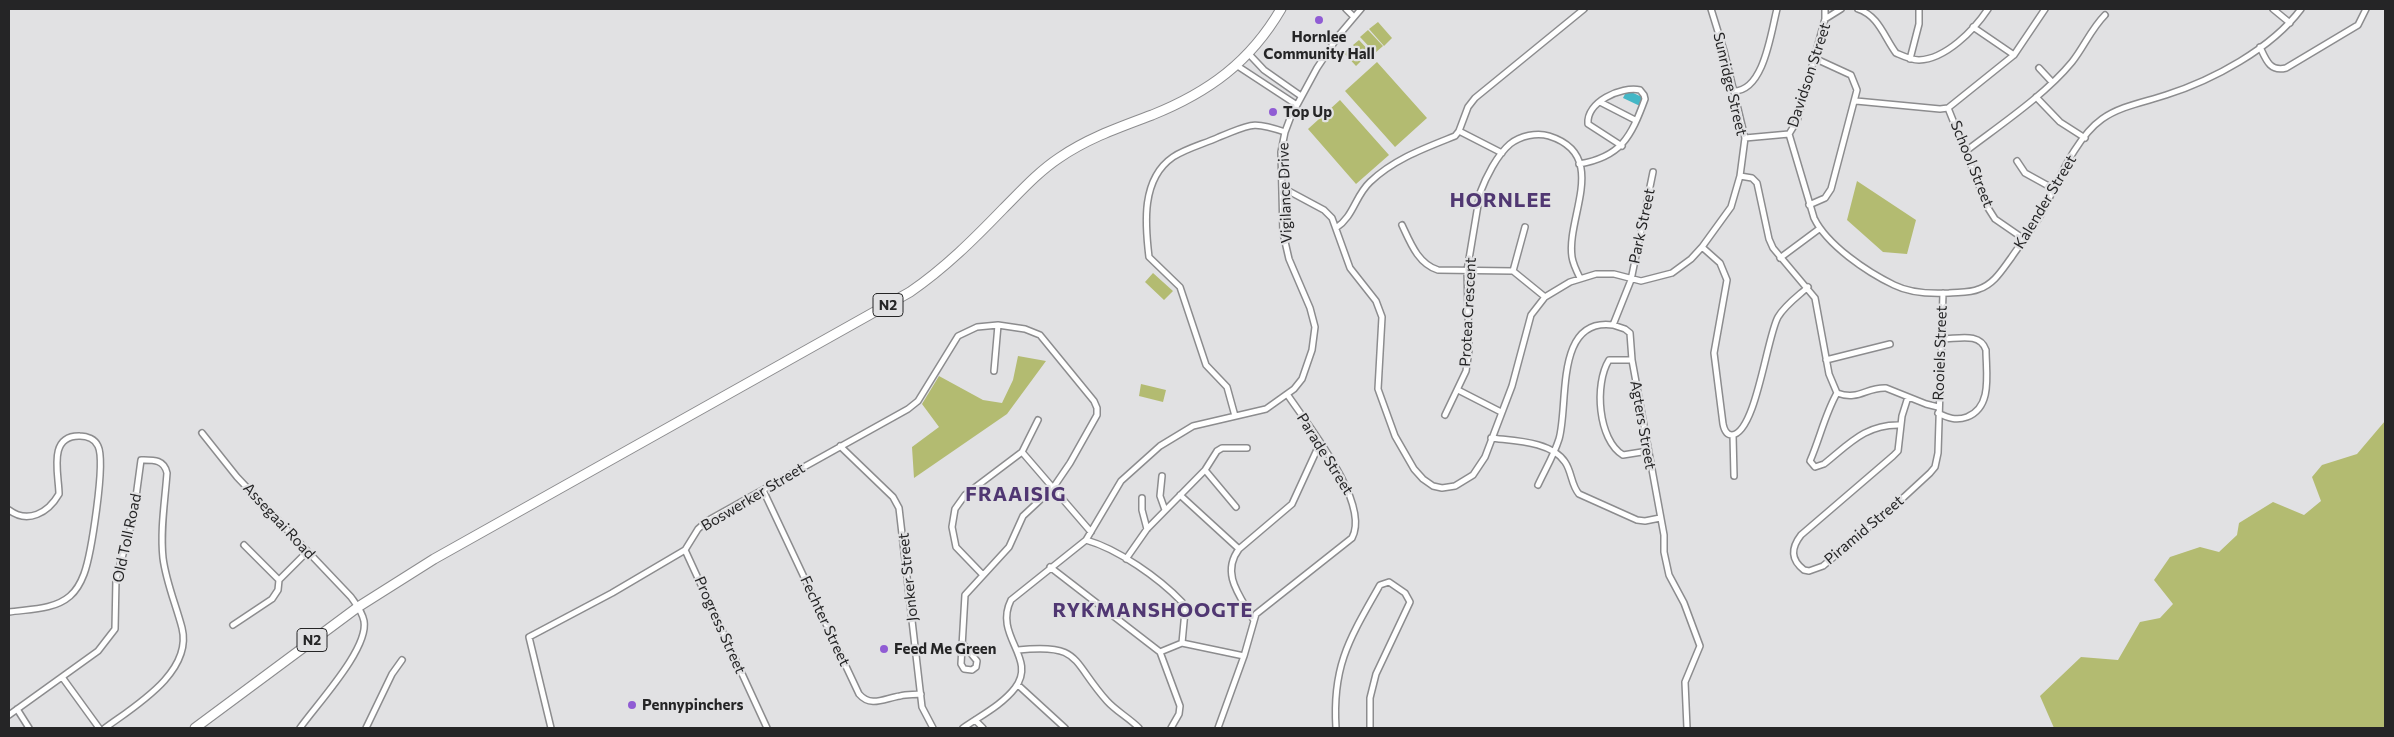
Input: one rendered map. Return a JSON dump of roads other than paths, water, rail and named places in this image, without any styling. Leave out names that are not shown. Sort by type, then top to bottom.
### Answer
[{"type":"highway","name":"N2","points":[[195,728],[358,607],[503,519],[694,415],[901,298],[926,281],[959,254],[1024,188],[1059,157],[1110,130],[1153,114],[1205,90],[1223,78],[1248,53],[1282,9]]},
{"type":"street","points":[[1346,9],[1354,17]]},
{"type":"street","points":[[1248,53],[1264,70],[1302,96],[1330,47],[1361,9]]},
{"type":"street","points":[[1336,228],[1348,217],[1369,182],[1407,156],[1454,136],[1459,131],[1463,117],[1475,98],[1584,9]]},
{"type":"street","name":"Sunridge Street","points":[[1545,297],[1580,278],[1605,273],[1631,280],[1650,280],[1672,273],[1691,259],[1702,247],[1731,207],[1740,176],[1745,138],[1711,9]]},
{"type":"street","points":[[1734,91],[1741,91],[1754,82],[1764,57],[1777,9]]},
{"type":"street","points":[[1825,9],[1825,19]]},
{"type":"street","name":"Davidson Street","points":[[1745,138],[1789,134],[1797,120],[1825,19],[1841,9]]},
{"type":"street","points":[[1858,9],[1871,16],[1879,25],[1896,53],[1910,59],[1927,59],[1937,55],[1961,39],[1988,9]]},
{"type":"street","points":[[1910,59],[1919,24],[1919,9]]},
{"type":"street","points":[[1948,108],[2014,55],[2045,9]]},
{"type":"street","points":[[2273,9],[2290,23]]},
{"type":"street","name":"Kalender Street","points":[[1789,134],[1809,205],[1819,230],[1860,265],[1879,278],[1899,287],[1943,294],[1970,292],[1991,283],[2040,216],[2085,138],[2101,120],[2116,112],[2194,86],[2277,36],[2301,9]]},
{"type":"street","points":[[2260,47],[2270,65],[2278,69],[2286,68],[2358,25],[2366,9]]},
{"type":"street","points":[[1966,151],[2036,97],[2071,64],[2096,23],[2104,14]]},
{"type":"street","points":[[1973,27],[2014,55]]},
{"type":"street","points":[[1809,205],[1825,198],[1831,189],[1856,101],[1857,90],[1851,75],[1814,58]]},
{"type":"street","points":[[1236,65],[1297,105]]},
{"type":"street","points":[[2039,68],[2052,82]]},
{"type":"street","points":[[1579,164],[1607,156],[1622,146],[1628,138],[1645,100],[1644,94],[1640,90],[1626,90],[1600,102],[1589,112],[1588,124],[1622,146]]},
{"type":"street","name":"Vigilance Drive","points":[[1018,685],[1022,671],[1018,650],[1008,632],[1007,608],[1018,594],[1086,540],[1121,481],[1160,446],[1193,426],[1266,409],[1294,389],[1306,370],[1315,327],[1310,308],[1286,247],[1283,233],[1281,152],[1284,132],[1302,96]]},
{"type":"street","points":[[2036,97],[2060,122],[2085,138]]},
{"type":"street","name":"School Street","points":[[1856,101],[1940,109],[1948,108],[1988,208],[1995,219],[2024,239]]},
{"type":"street","points":[[1600,102],[1636,120]]},
{"type":"street","points":[[1235,416],[1227,387],[1206,365],[1180,287],[1149,257],[1146,206],[1149,193],[1163,167],[1180,154],[1252,124],[1284,132]]},
{"type":"street","points":[[1459,131],[1502,153]]},
{"type":"street","name":"Protea Crescent","points":[[1445,415],[1466,371],[1469,350],[1467,270],[1480,193],[1484,182],[1502,153],[1511,143],[1532,134],[1543,134],[1561,141],[1575,155],[1579,164],[1583,184],[1572,245],[1572,257],[1580,278]]},
{"type":"street","points":[[2017,161],[2025,173],[2054,189]]},
{"type":"street","name":"Park Street","points":[[1614,325],[1631,280],[1653,172]]},
{"type":"street","points":[[1740,176],[1752,178],[1757,183],[1769,239],[1780,258],[1808,287],[1815,298],[1826,360],[1832,385],[1837,393],[1853,397],[1880,388],[1886,388],[1938,410],[1956,420],[1970,416],[1981,408],[1985,402],[1986,350],[1984,344],[1977,338],[1942,339]]},
{"type":"street","points":[[1283,188],[1324,210],[1332,218],[1350,268],[1376,300],[1380,310],[1383,325],[1379,395],[1395,436],[1417,473],[1433,486],[1442,488],[1455,486],[1466,480],[1485,458],[1512,386],[1531,315],[1545,297],[1514,271],[1438,270],[1429,267],[1411,244],[1402,225]]},
{"type":"street","points":[[1514,271],[1525,227]]},
{"type":"street","points":[[1780,258],[1819,230]]},
{"type":"street","points":[[1702,247],[1720,263],[1727,280],[1714,354],[1723,424],[1725,432],[1733,435]]},
{"type":"street","points":[[1733,435],[1744,427],[1751,412],[1778,317],[1808,287]]},
{"type":"street","name":"Rooiels Street","points":[[1938,410],[1943,294]]},
{"type":"street","points":[[1538,485],[1559,439],[1564,387],[1573,349],[1590,327],[1602,323],[1614,325]]},
{"type":"street","points":[[994,371],[998,325]]},
{"type":"street","name":"Boswerker Street","points":[[551,728],[529,637],[612,593],[685,550],[701,525],[908,409],[918,401],[958,336],[977,328],[998,325],[1025,329],[1040,335],[1094,401],[1097,415],[1078,450],[1053,488]]},
{"type":"street","name":"Agters Street","points":[[1614,325],[1625,328],[1630,333],[1632,360],[1664,535],[1664,552],[1669,575],[1684,603],[1700,646],[1685,682],[1687,728]]},
{"type":"street","points":[[1826,360],[1890,344]]},
{"type":"street","points":[[1632,360],[1609,360],[1600,385],[1599,396],[1609,441],[1613,448],[1623,455],[1648,451]]},
{"type":"street","points":[[1458,390],[1501,412]]},
{"type":"street","points":[[1837,393],[1831,405],[1818,445],[1810,460],[1815,466],[1824,464],[1874,427],[1900,425]]},
{"type":"street","name":"Parade Street","points":[[1253,619],[1262,608],[1352,538],[1355,532],[1356,511],[1349,492],[1320,443],[1287,394]]},
{"type":"street","name":"Piramid Street","points":[[1908,397],[1900,425],[1898,450],[1894,456],[1801,535],[1794,544],[1792,553],[1794,560],[1802,568],[1809,571],[1822,566],[1930,473],[1937,460],[1938,410]]},
{"type":"street","points":[[982,574],[956,547],[952,527],[955,510],[965,495],[1022,452],[1038,420]]},
{"type":"street","name":"Assegaai Road","points":[[202,433],[237,477],[358,607]]},
{"type":"street","points":[[1733,435],[1734,476]]},
{"type":"street","points":[[9,510],[15,514],[35,516],[47,509],[59,494],[55,463],[60,447],[67,439],[75,436],[87,437],[95,442],[100,453],[100,477],[88,562],[81,582],[71,595],[58,604],[9,612]]},
{"type":"street","points":[[1491,438],[1544,447],[1564,460],[1574,489],[1580,494],[1637,520],[1646,521],[1660,518]]},
{"type":"street","points":[[1218,728],[1244,656],[1253,619],[1232,583],[1230,575],[1233,557],[1292,504],[1320,443]]},
{"type":"street","name":"Jonker Street","points":[[840,446],[893,497],[899,508],[921,694],[924,713],[933,728]]},
{"type":"street","points":[[1126,559],[1165,510],[1205,470],[1219,449],[1247,448]]},
{"type":"street","points":[[1022,452],[1091,532]]},
{"type":"street","name":"Old Toll Road","points":[[9,715],[98,651],[115,629],[116,579],[133,519],[141,460],[160,461],[166,469],[164,558],[184,640],[178,662],[160,686],[105,728]]},
{"type":"street","points":[[1205,470],[1236,507]]},
{"type":"street","points":[[1162,476],[1160,496],[1165,510]]},
{"type":"street","points":[[963,644],[977,661],[976,667],[972,670],[964,669],[961,664],[965,595],[982,574],[1009,547],[1026,511],[1053,488]]},
{"type":"street","name":"Fechter Street","points":[[763,490],[859,694],[868,701],[874,702],[900,696],[921,694]]},
{"type":"street","points":[[1180,495],[1239,550]]},
{"type":"street","points":[[1142,498],[1142,510],[1148,530]]},
{"type":"street","points":[[1086,540],[1101,545],[1126,559],[1182,602],[1185,611],[1182,643]]},
{"type":"street","points":[[244,545],[279,580]]},
{"type":"street","name":"Progress Street","points":[[685,550],[766,728]]},
{"type":"street","points":[[234,626],[272,599],[278,590],[279,580],[307,552]]},
{"type":"street","points":[[1050,567],[1160,652],[1180,706],[1179,714],[1172,728]]},
{"type":"street","points":[[1336,728],[1334,702],[1342,659],[1380,585],[1389,582],[1405,593],[1410,602],[1376,674],[1370,698],[1370,728]]},
{"type":"street","points":[[300,728],[345,670],[353,656],[364,626],[358,607]]},
{"type":"street","points":[[1160,652],[1182,643],[1244,656]]},
{"type":"street","points":[[1018,650],[1050,648],[1068,653],[1084,668],[1107,701],[1139,728]]},
{"type":"street","points":[[366,728],[392,674],[402,660]]},
{"type":"street","points":[[62,677],[99,728]]},
{"type":"street","points":[[963,728],[1007,697],[1018,685],[1065,728]]},
{"type":"street","points":[[18,709],[29,728]]},
{"type":"street","points":[[975,720],[982,728]]},
{"type":"water","points":[[1627,90],[1644,98],[1640,106],[1623,98]]},
{"type":"place","name":"Hornlee Community Hall","points":[[1319,20]]},
{"type":"place","name":"Top Up","points":[[1273,112]]},
{"type":"place","name":"Feed Me Green","points":[[884,649]]},
{"type":"place","name":"Pennypinchers","points":[[632,705]]},
{"type":"district","name":"HORNLEE","points":[[1501,200]]},
{"type":"district","name":"FRAAISIG","points":[[1016,494]]},
{"type":"district","name":"RYKMANSHOOGTE","points":[[1153,610]]}]
